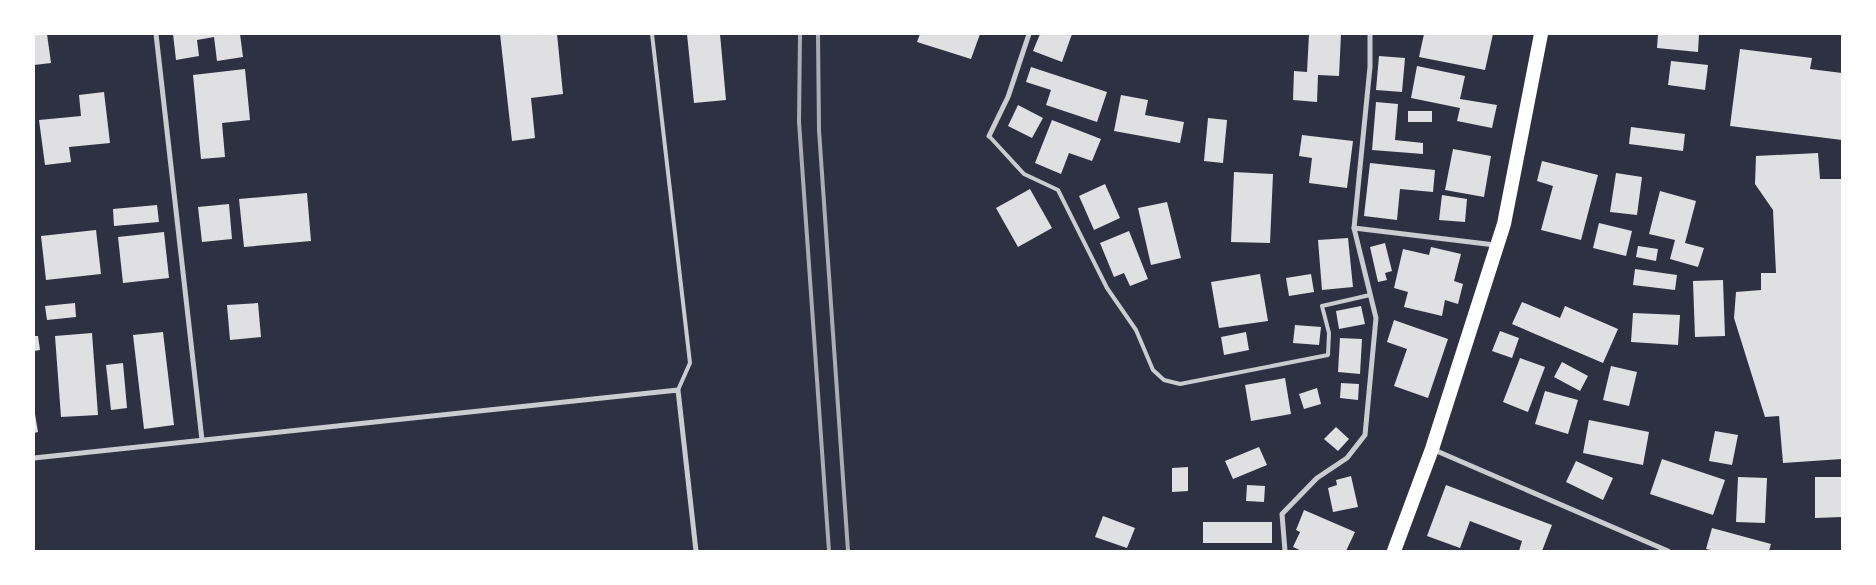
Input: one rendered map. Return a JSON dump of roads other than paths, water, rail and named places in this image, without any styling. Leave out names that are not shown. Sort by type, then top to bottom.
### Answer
[{"type":"highway","points":[[1394,551],[1432,449],[1504,224],[1541,34]]},
{"type":"street","points":[[156,34],[202,440]]},
{"type":"street","points":[[989,136],[1008,97],[1028,34]]},
{"type":"street","points":[[1285,551],[1282,514],[1317,478],[1346,458],[1365,436],[1376,318],[1354,228],[1370,67],[1370,34]]},
{"type":"street","points":[[1354,228],[1497,246]]},
{"type":"street","points":[[34,458],[678,390],[696,551]]},
{"type":"street","points":[[1432,449],[1668,551]]},
{"type":"lane","points":[[652,34],[690,363],[678,390]]},
{"type":"lane","points":[[989,136],[1024,174],[1058,190],[1108,288],[1136,330],[1153,370],[1164,380],[1180,384],[1328,355],[1329,334],[1322,306],[1370,295]]},
{"type":"railway","points":[[800,34],[799,122],[829,551]]},
{"type":"railway","points":[[818,34],[819,130],[848,551]]}]
